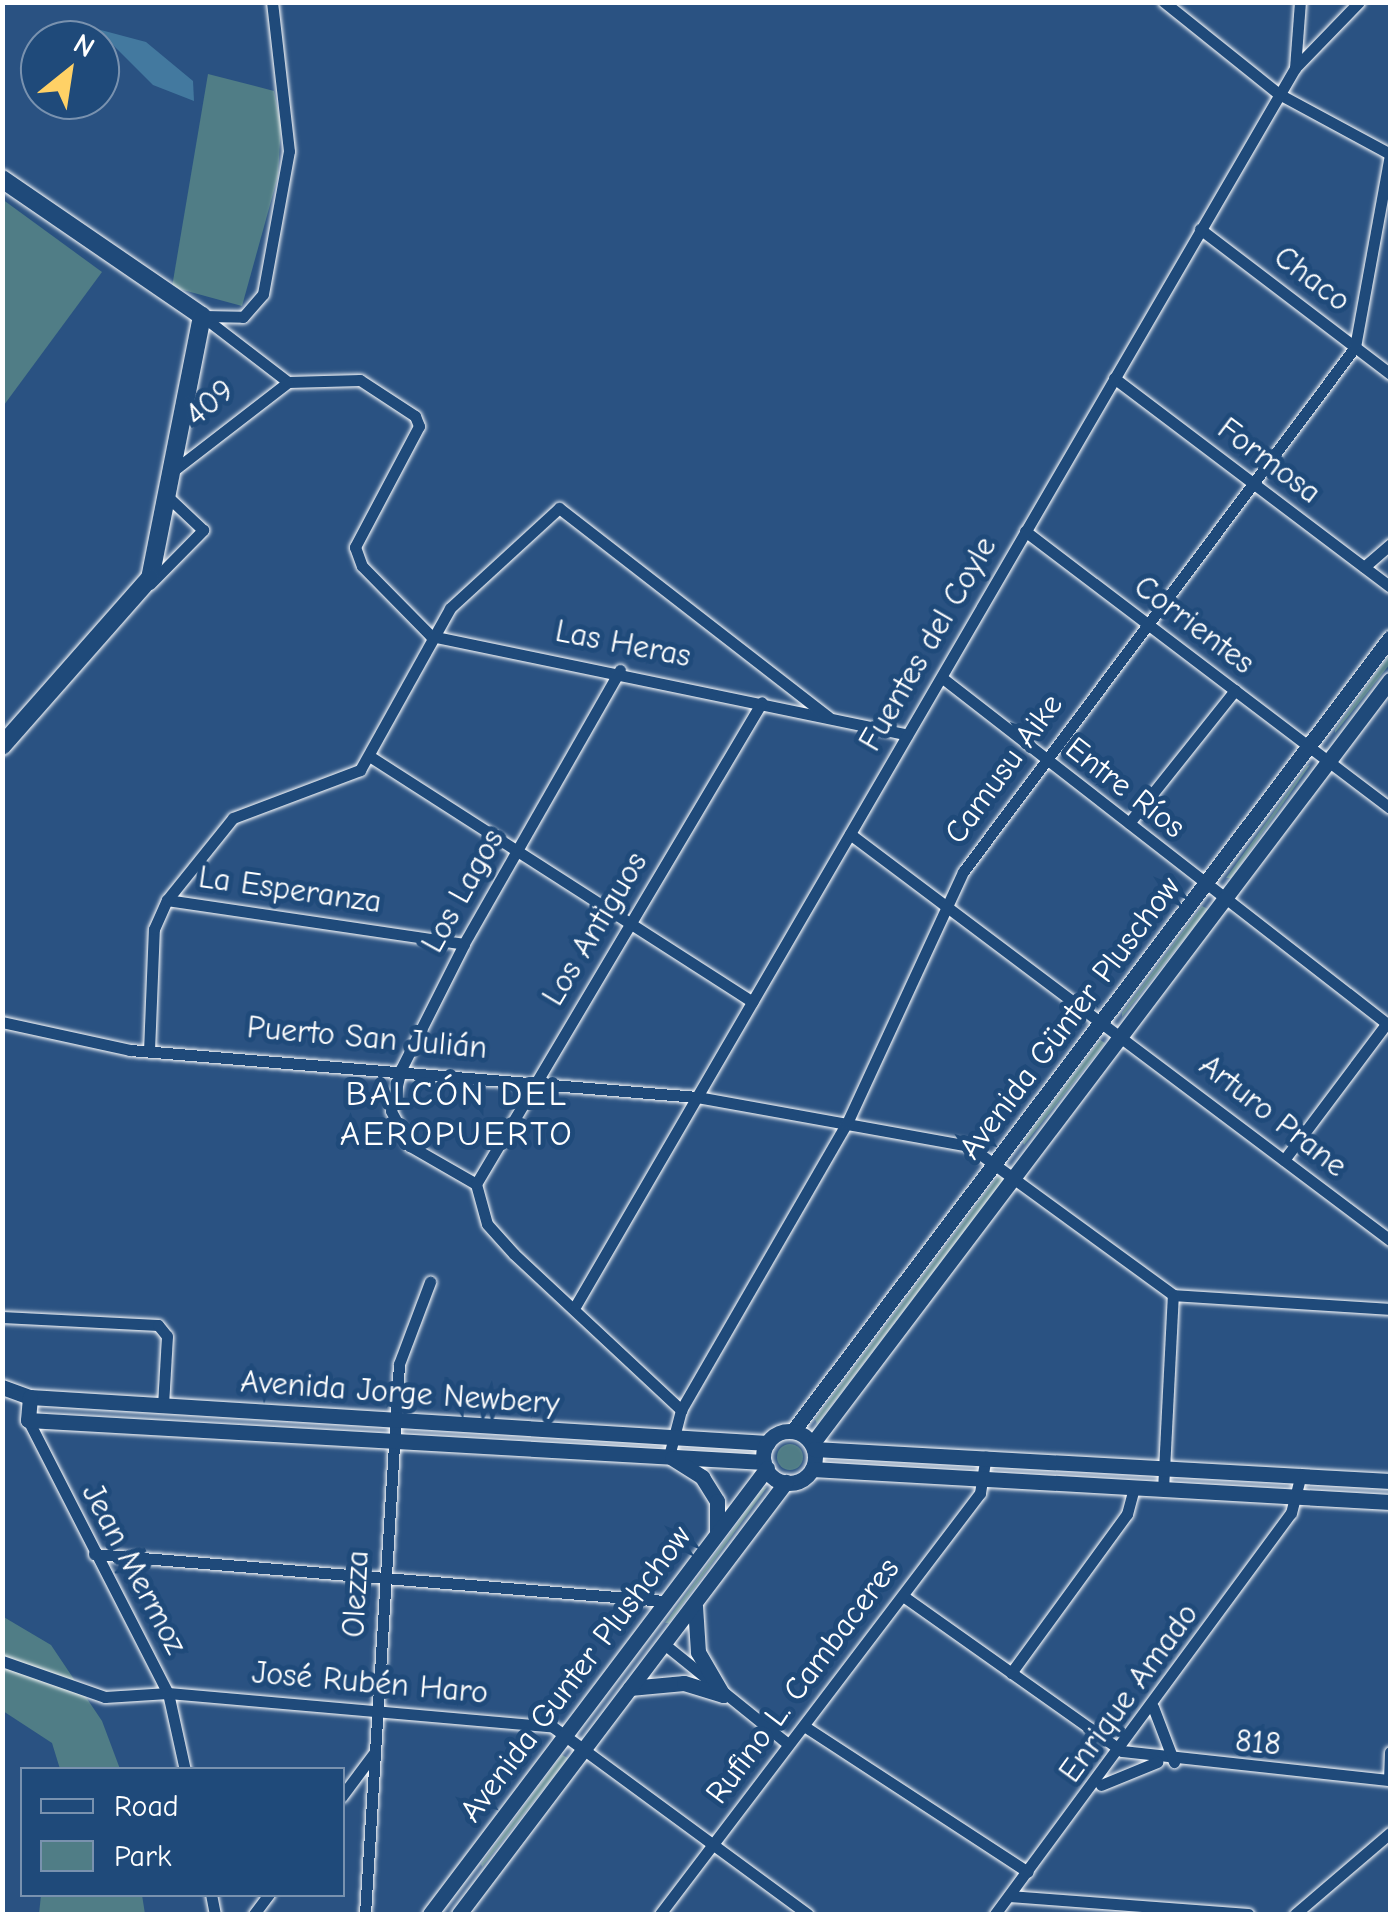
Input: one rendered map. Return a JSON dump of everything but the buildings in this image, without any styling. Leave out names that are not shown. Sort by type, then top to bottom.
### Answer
[{"type":"main road","points":[[2,179],[202,316],[154,568],[136,598],[2,746]]},
{"type":"street","points":[[202,316],[243,317],[263,294],[289,151],[272,2]]},
{"type":"street","points":[[1164,2],[1279,94],[1390,154]]},
{"type":"street","name":"Fuentes del Coyle","points":[[576,1306],[907,735],[945,680],[1025,532],[1295,68],[1300,2]]},
{"type":"street","points":[[1295,68],[1359,2]]},
{"type":"street","name":"Camusu Aike","points":[[669,1456],[681,1410],[847,1124],[944,904],[1044,758],[1355,347],[1390,154]]},
{"type":"street","name":"Chaco","points":[[1200,229],[1390,374]]},
{"type":"street","points":[[202,316],[288,382],[360,380],[419,426],[362,525],[357,558],[431,636]]},
{"type":"street","name":"Formosa","points":[[1114,378],[1390,587]]},
{"type":"street","name":"409","points":[[172,472],[288,382]]},
{"type":"street","points":[[136,598],[203,530],[167,496]]},
{"type":"street","points":[[149,1051],[154,929],[167,900],[233,818],[348,777],[370,757],[431,636],[462,594],[552,511],[573,511],[828,717]]},
{"type":"street","name":"Corrientes","points":[[1025,532],[1390,808]]},
{"type":"street","points":[[1364,567],[1390,544]]},
{"type":"street","name":"Las Heras","points":[[431,636],[620,670],[907,735]]},
{"type":"street","name":"Avenida Günter Pluschow","points":[[793,1431],[1390,638]]},
{"type":"street","name":"Los Lagos","points":[[476,1184],[410,1146],[391,1111],[401,1069],[464,944],[620,670]]},
{"type":"street","name":"Entre Ríos","points":[[945,680],[1204,886],[1389,1025]]},
{"type":"street","name":"Avenida Günter Pluschow","points":[[813,1447],[1390,680]]},
{"type":"street","points":[[1129,824],[1235,690]]},
{"type":"street","name":"Los Antiguos","points":[[476,1184],[762,702]]},
{"type":"street","points":[[370,757],[752,1002]]},
{"type":"street","name":"Arturo Prane","points":[[850,834],[1390,1240]]},
{"type":"street","name":"La Esperanza","points":[[167,900],[464,944]]},
{"type":"street","name":"Puerto San Julián","points":[[2,1022],[149,1051],[401,1069],[697,1097],[969,1146],[997,1161],[1173,1295]]},
{"type":"street","points":[[1284,1160],[1389,1025]]},
{"type":"street","points":[[476,1184],[487,1224],[681,1410]]},
{"type":"street","name":"Olezza","points":[[364,1914],[399,1364],[430,1282]]},
{"type":"street","points":[[1164,1490],[1173,1295],[1390,1309]]},
{"type":"street","points":[[2,1317],[162,1327],[163,1406]]},
{"type":"street","name":"Avenida Jorge Newbery","points":[[2,1388],[30,1398],[768,1443]]},
{"type":"street","points":[[28,1420],[30,1398]]},
{"type":"street","points":[[214,1431],[215,1409]]},
{"type":"street","name":"Avenida Jorge Newbery","points":[[28,1420],[669,1456],[766,1465]]},
{"type":"street","name":"Jean Mermoz","points":[[28,1420],[168,1693],[185,1767]]},
{"type":"street","points":[[1390,1480],[813,1447],[793,1431],[768,1443],[766,1465],[786,1482],[812,1469],[1390,1502]]},
{"type":"street","points":[[812,1469],[813,1447]]},
{"type":"street","points":[[669,1456],[710,1489],[717,1533]]},
{"type":"street","points":[[985,1480],[986,1456]]},
{"type":"street","name":"Avenida Gunter Plushchow","points":[[430,1914],[766,1465]]},
{"type":"street","points":[[1300,1498],[1301,1474]]},
{"type":"street","name":"Rufino L. Cambaceres","points":[[660,1914],[903,1596],[985,1480]]},
{"type":"street","name":"Avenida Gunter Plushchow","points":[[460,1914],[786,1482]]},
{"type":"street","points":[[1010,1673],[1127,1514],[1134,1488]]},
{"type":"street","name":"Enrique Amado","points":[[995,1914],[1097,1787],[1300,1498]]},
{"type":"street","points":[[94,1554],[665,1601]]},
{"type":"street","points":[[903,1596],[1122,1752]]},
{"type":"street","points":[[696,1601],[698,1652],[722,1694]]},
{"type":"street","points":[[644,1629],[788,1744]]},
{"type":"street","points":[[620,1659],[624,1674],[635,1681],[684,1683],[722,1694]]},
{"type":"street","name":"José Rubén Haro","points":[[2,1661],[93,1695],[168,1693],[377,1711],[565,1733]]},
{"type":"street","points":[[1097,1787],[1170,1761],[1154,1707]]},
{"type":"street","points":[[804,1726],[1028,1872]]},
{"type":"street","points":[[565,1733],[808,1914]]},
{"type":"street","name":"818","points":[[1122,1752],[1170,1761],[1390,1780]]},
{"type":"street","points":[[1390,1752],[1390,1780]]},
{"type":"street","points":[[345,1792],[374,1754]]},
{"type":"street","points":[[1294,1914],[1390,1833]]},
{"type":"street","points":[[459,1876],[478,1890]]},
{"type":"street","points":[[1009,1896],[1248,1914]]},
{"type":"green space","points":[[208,74],[274,91],[281,125],[278,176],[242,306],[172,287]]},
{"type":"green space","points":[[2,199],[102,272],[4,405],[2,404]]},
{"type":"green space","points":[[1390,654],[1390,664],[1335,733],[1335,730]]},
{"type":"green space","points":[[1310,765],[1231,878],[1226,878],[1307,766]]},
{"type":"green space","points":[[1202,906],[1208,909],[1122,1017],[1122,1013]]},
{"type":"green space","points":[[1100,1040],[1105,1043],[1024,1145],[1023,1142]]},
{"type":"green space","points":[[998,1176],[1004,1179],[817,1424],[815,1419]]},
{"type":"green space","points":[[790,1444],[799,1448],[803,1457],[799,1466],[790,1470],[781,1466],[777,1457],[781,1448]]},
{"type":"green space","points":[[767,1487],[669,1623],[665,1623],[763,1488]]},
{"type":"green space","points":[[2,1616],[51,1645],[102,1721],[119,1767],[59,1767],[52,1743],[3,1711]]},
{"type":"green space","points":[[562,1755],[568,1758],[482,1867],[481,1864]]},
{"type":"green space","points":[[41,1897],[142,1897],[145,1914],[39,1914]]},
{"type":"water","points":[[120,35],[146,42],[193,81],[194,101],[153,85],[120,52]]},
{"type":"district","name":"BALCÓN DEL AEROPUERTO","points":[[457,1114]]}]
